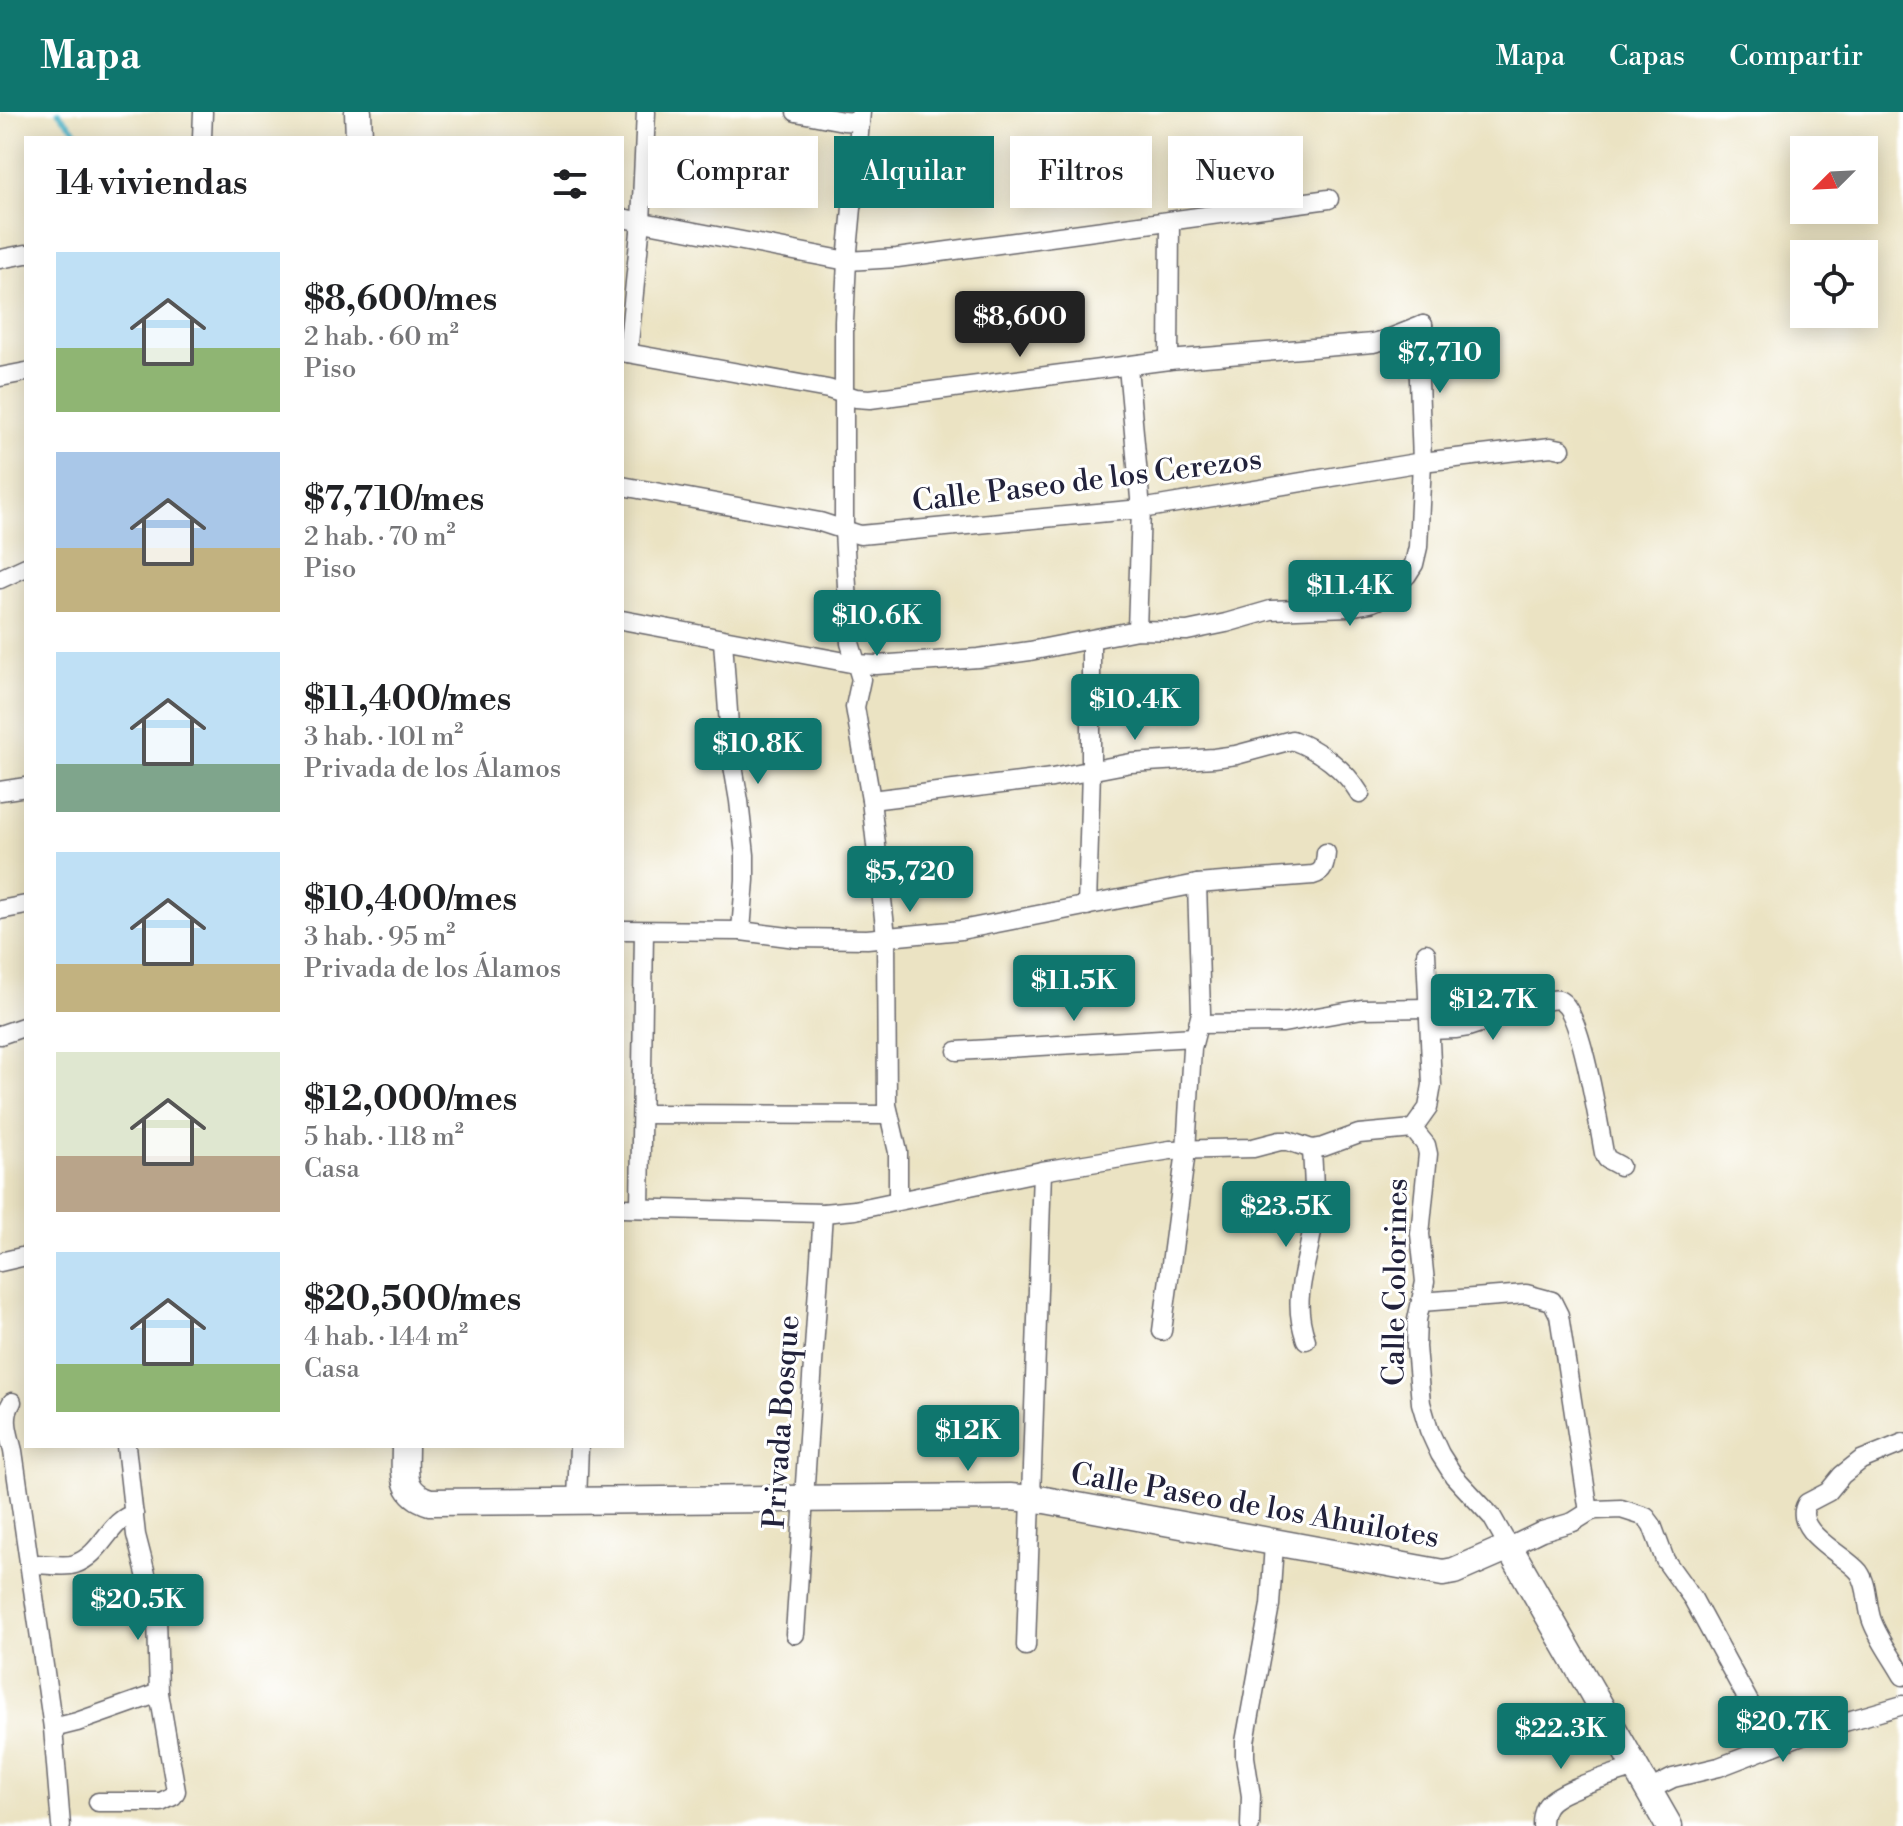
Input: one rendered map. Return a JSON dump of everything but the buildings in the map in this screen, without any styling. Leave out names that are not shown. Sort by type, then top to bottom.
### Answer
[{"type":"street","points":[[202,136],[203,112]]},
{"type":"street","points":[[358,112],[359,136]]},
{"type":"street","points":[[624,620],[723,641],[876,665],[978,658],[1137,630],[1187,631],[1271,610],[1349,607],[1370,603],[1396,587],[1414,564],[1418,547],[1422,462],[1418,353],[1423,325],[1373,343],[1169,360],[870,399],[625,352],[631,220],[646,112]]},
{"type":"street","points":[[796,112],[843,121],[860,117],[844,321],[844,530],[850,643],[861,679],[855,707],[871,800],[886,936],[887,1105],[898,1152],[898,1200]]},
{"type":"street","points":[[631,220],[847,261],[897,258],[1329,199]]},
{"type":"street","points":[[1169,360],[1170,221]]},
{"type":"street","points":[[0,259],[24,254]]},
{"type":"street","points":[[1128,367],[1141,509],[1137,630]]},
{"type":"street","points":[[0,377],[24,372]]},
{"type":"street","name":"Calle Paseo de los Cerezos","points":[[624,486],[820,522],[860,535],[1141,509],[1422,462],[1551,447],[1561,449]]},
{"type":"street","points":[[0,579],[24,568]]},
{"type":"street","points":[[1087,906],[1091,640]]},
{"type":"street","points":[[723,641],[731,754],[745,855],[741,931]]},
{"type":"street","points":[[871,800],[1052,778],[1131,763],[1236,755],[1292,740],[1321,755],[1344,772],[1360,794]]},
{"type":"street","points":[[0,791],[24,787]]},
{"type":"street","points":[[624,930],[741,931],[852,940],[961,930],[1197,884],[1317,874],[1324,868],[1326,853]]},
{"type":"street","points":[[1162,1331],[1186,1151],[1196,1030],[1201,1013],[1197,884]]},
{"type":"street","points":[[0,910],[24,905]]},
{"type":"street","points":[[644,931],[642,1114],[631,1208],[823,1213],[855,1210],[1042,1171],[1170,1150],[1253,1148],[1280,1141],[1312,1149],[1359,1134],[1413,1129],[1428,1108],[1432,1085],[1426,953]]},
{"type":"street","points":[[1430,1030],[1468,1027],[1550,1000],[1559,1000],[1566,1005],[1576,1029],[1594,1099],[1604,1153],[1607,1159],[1620,1166]]},
{"type":"street","points":[[957,1051],[1283,1023],[1362,1009],[1429,1008]]},
{"type":"street","points":[[0,1035],[24,1027]]},
{"type":"street","points":[[642,1114],[889,1115]]},
{"type":"street","name":"Calle Colorines","points":[[1413,1129],[1426,1145],[1428,1154],[1420,1234],[1425,1282],[1417,1334],[1421,1403],[1440,1454],[1454,1476],[1492,1517],[1509,1547]]},
{"type":"street","points":[[1306,1340],[1300,1324],[1300,1286],[1313,1228],[1312,1149]]},
{"type":"street","points":[[1026,1646],[1042,1171]]},
{"type":"street","name":"Privada Bosque","points":[[795,1634],[823,1213]]},
{"type":"street","points":[[0,1262],[24,1256]]},
{"type":"street","points":[[1421,1302],[1526,1294],[1552,1301],[1559,1315],[1589,1512]]},
{"type":"street","points":[[13,1400],[8,1407],[6,1423],[13,1451],[53,1728],[61,1826]]},
{"type":"street","points":[[1903,1443],[1861,1460],[1828,1492],[1807,1503],[1803,1513],[1820,1540],[1860,1573],[1871,1619],[1903,1676]]},
{"type":"street","points":[[98,1802],[161,1802],[173,1796],[176,1783],[159,1693],[157,1617],[139,1548],[126,1448]]},
{"type":"street","name":"Calle Paseo de los Ahuilotes","points":[[405,1448],[407,1483],[420,1499],[430,1502],[1030,1498],[1443,1573],[1509,1547]]},
{"type":"street","points":[[577,1501],[579,1448]]},
{"type":"street","points":[[1669,1826],[1509,1547],[1542,1531],[1573,1522],[1589,1512],[1621,1509],[1646,1517],[1665,1560],[1693,1599],[1773,1746]]},
{"type":"street","points":[[30,1564],[74,1564],[94,1553],[121,1519],[134,1514]]},
{"type":"street","points":[[1250,1826],[1251,1796],[1245,1742],[1270,1605],[1274,1544]]},
{"type":"street","points":[[53,1728],[159,1693]]},
{"type":"street","points":[[1542,1826],[1546,1806],[1562,1793],[1642,1778],[1673,1778],[1719,1767],[1810,1732],[1903,1705]]},
{"type":"waterway","points":[[58,112],[80,136]]}]
